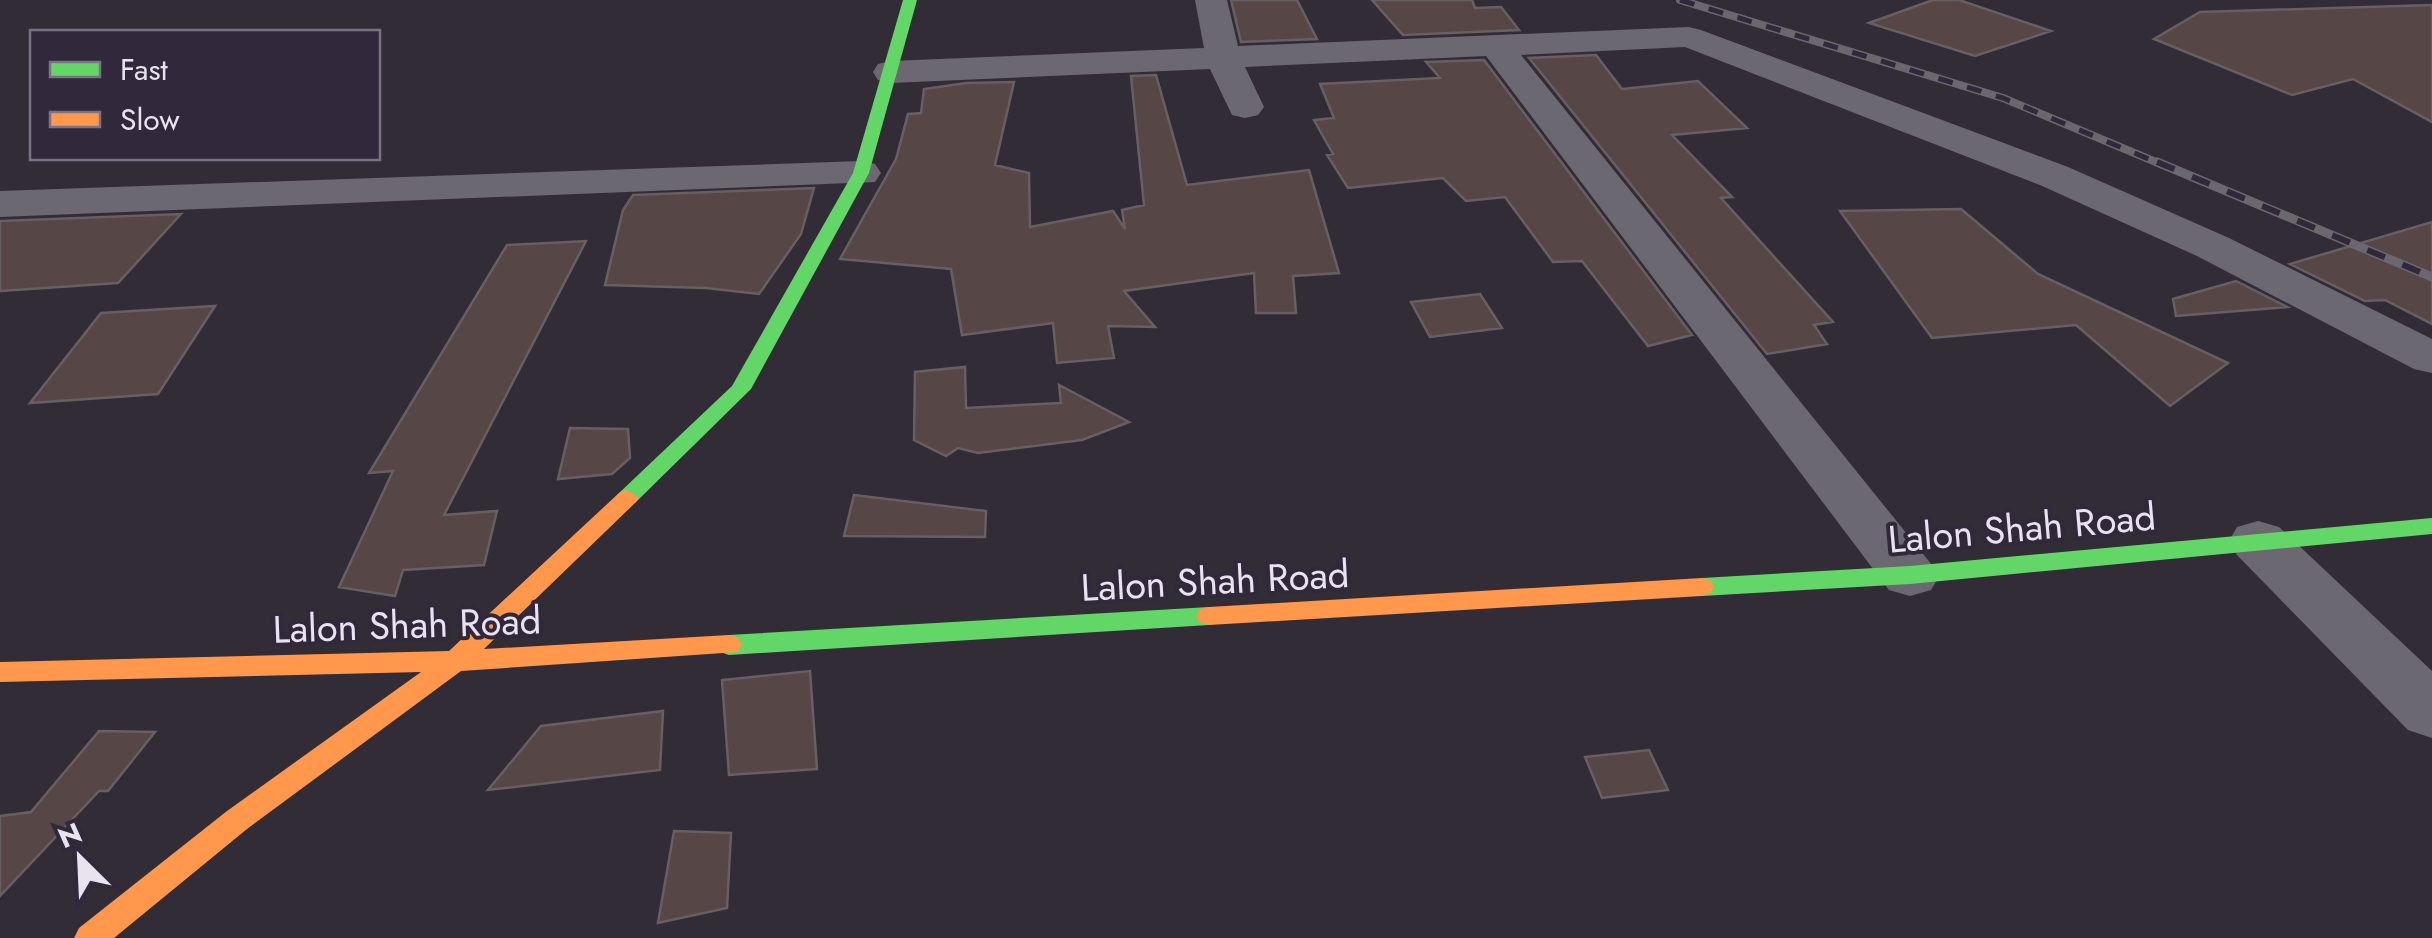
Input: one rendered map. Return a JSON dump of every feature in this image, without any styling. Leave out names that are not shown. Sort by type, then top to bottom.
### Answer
[{"type":"street","points":[[90,938],[236,820],[455,661],[741,389],[861,174],[910,0]]},
{"type":"street","points":[[1211,0],[1224,59],[1245,107]]},
{"type":"street","points":[[890,72],[1689,37],[2054,176],[2213,246],[2432,358]]},
{"type":"street","points":[[1497,47],[1910,575]]},
{"type":"street","points":[[0,204],[861,174]]},
{"type":"street","name":"Lalon Shah Road","points":[[0,672],[455,661],[1910,575],[2432,526]]},
{"type":"street","points":[[2258,540],[2432,712]]},
{"type":"building","points":[[1231,0],[1297,0],[1317,39],[1241,42]]},
{"type":"building","points":[[1372,0],[1472,0],[1475,8],[1501,7],[1519,30],[1403,35]]},
{"type":"building","points":[[1933,0],[1959,0],[2051,31],[1975,56],[1869,23]]},
{"type":"building","points":[[2432,5],[2432,122],[2353,79],[2292,95],[2154,39],[2200,12]]},
{"type":"building","points":[[1596,55],[1622,89],[1698,81],[1747,128],[1672,135],[1732,197],[1721,198],[1833,322],[1814,325],[1827,344],[1767,354],[1529,58]]},
{"type":"building","points":[[1484,60],[1692,335],[1648,346],[1582,261],[1553,262],[1505,197],[1466,201],[1443,178],[1348,188],[1327,155],[1333,154],[1314,120],[1334,118],[1320,84],[1440,78],[1426,62]]},
{"type":"building","points":[[1156,75],[1187,185],[1309,170],[1339,273],[1293,276],[1296,313],[1256,313],[1254,273],[1124,291],[1155,327],[1108,326],[1114,358],[1057,363],[1053,323],[962,335],[951,269],[840,259],[896,159],[908,114],[921,113],[924,89],[966,83],[1014,82],[995,165],[1029,173],[1030,227],[1113,211],[1125,229],[1122,210],[1144,205],[1131,76]]},
{"type":"building","points":[[814,188],[801,234],[759,294],[605,285],[623,210],[633,195]]},
{"type":"building","points":[[1961,209],[2038,274],[2228,363],[2170,406],[2076,325],[1932,338],[1840,211]]},
{"type":"building","points":[[181,214],[118,283],[0,291],[0,221]]},
{"type":"building","points":[[2432,222],[2432,324],[2385,300],[2365,301],[2290,264]]},
{"type":"building","points":[[586,241],[444,515],[497,511],[484,565],[403,570],[395,596],[339,587],[393,471],[369,473],[507,245]]},
{"type":"building","points":[[2236,281],[2287,307],[2176,316],[2173,299]]},
{"type":"building","points":[[1480,294],[1502,328],[1430,337],[1411,302]]},
{"type":"building","points":[[215,306],[158,394],[30,403],[101,313]]},
{"type":"building","points":[[965,367],[966,408],[1061,403],[1059,385],[1129,422],[1082,440],[978,453],[958,448],[946,456],[914,440],[915,372]]},
{"type":"building","points":[[570,428],[628,429],[630,458],[612,474],[558,479]]},
{"type":"building","points":[[854,495],[986,511],[985,537],[844,536]]},
{"type":"building","points":[[810,671],[817,769],[729,775],[722,680]]},
{"type":"building","points":[[663,711],[660,770],[488,790],[541,726]]},
{"type":"building","points":[[99,731],[155,732],[108,791],[99,791],[0,896],[0,816],[31,812]]},
{"type":"building","points":[[1649,750],[1668,790],[1602,798],[1585,757]]},
{"type":"building","points":[[674,831],[731,833],[727,908],[658,923]]},
{"type":"railway","points":[[1680,0],[2003,98],[2163,165]]},
{"type":"railway","points":[[2157,162],[2432,277]]},
{"type":"traffic: fast","points":[[627,498],[741,389],[861,173],[910,0]]},
{"type":"traffic: fast","points":[[1702,587],[1910,575],[2432,526]]},
{"type":"traffic: fast","points":[[729,645],[1209,616]]},
{"type":"traffic: slow","points":[[90,938],[237,820],[455,661],[627,498]]},
{"type":"traffic: slow","points":[[1209,616],[1702,587]]},
{"type":"traffic: slow","points":[[0,672],[455,661],[729,645]]}]
